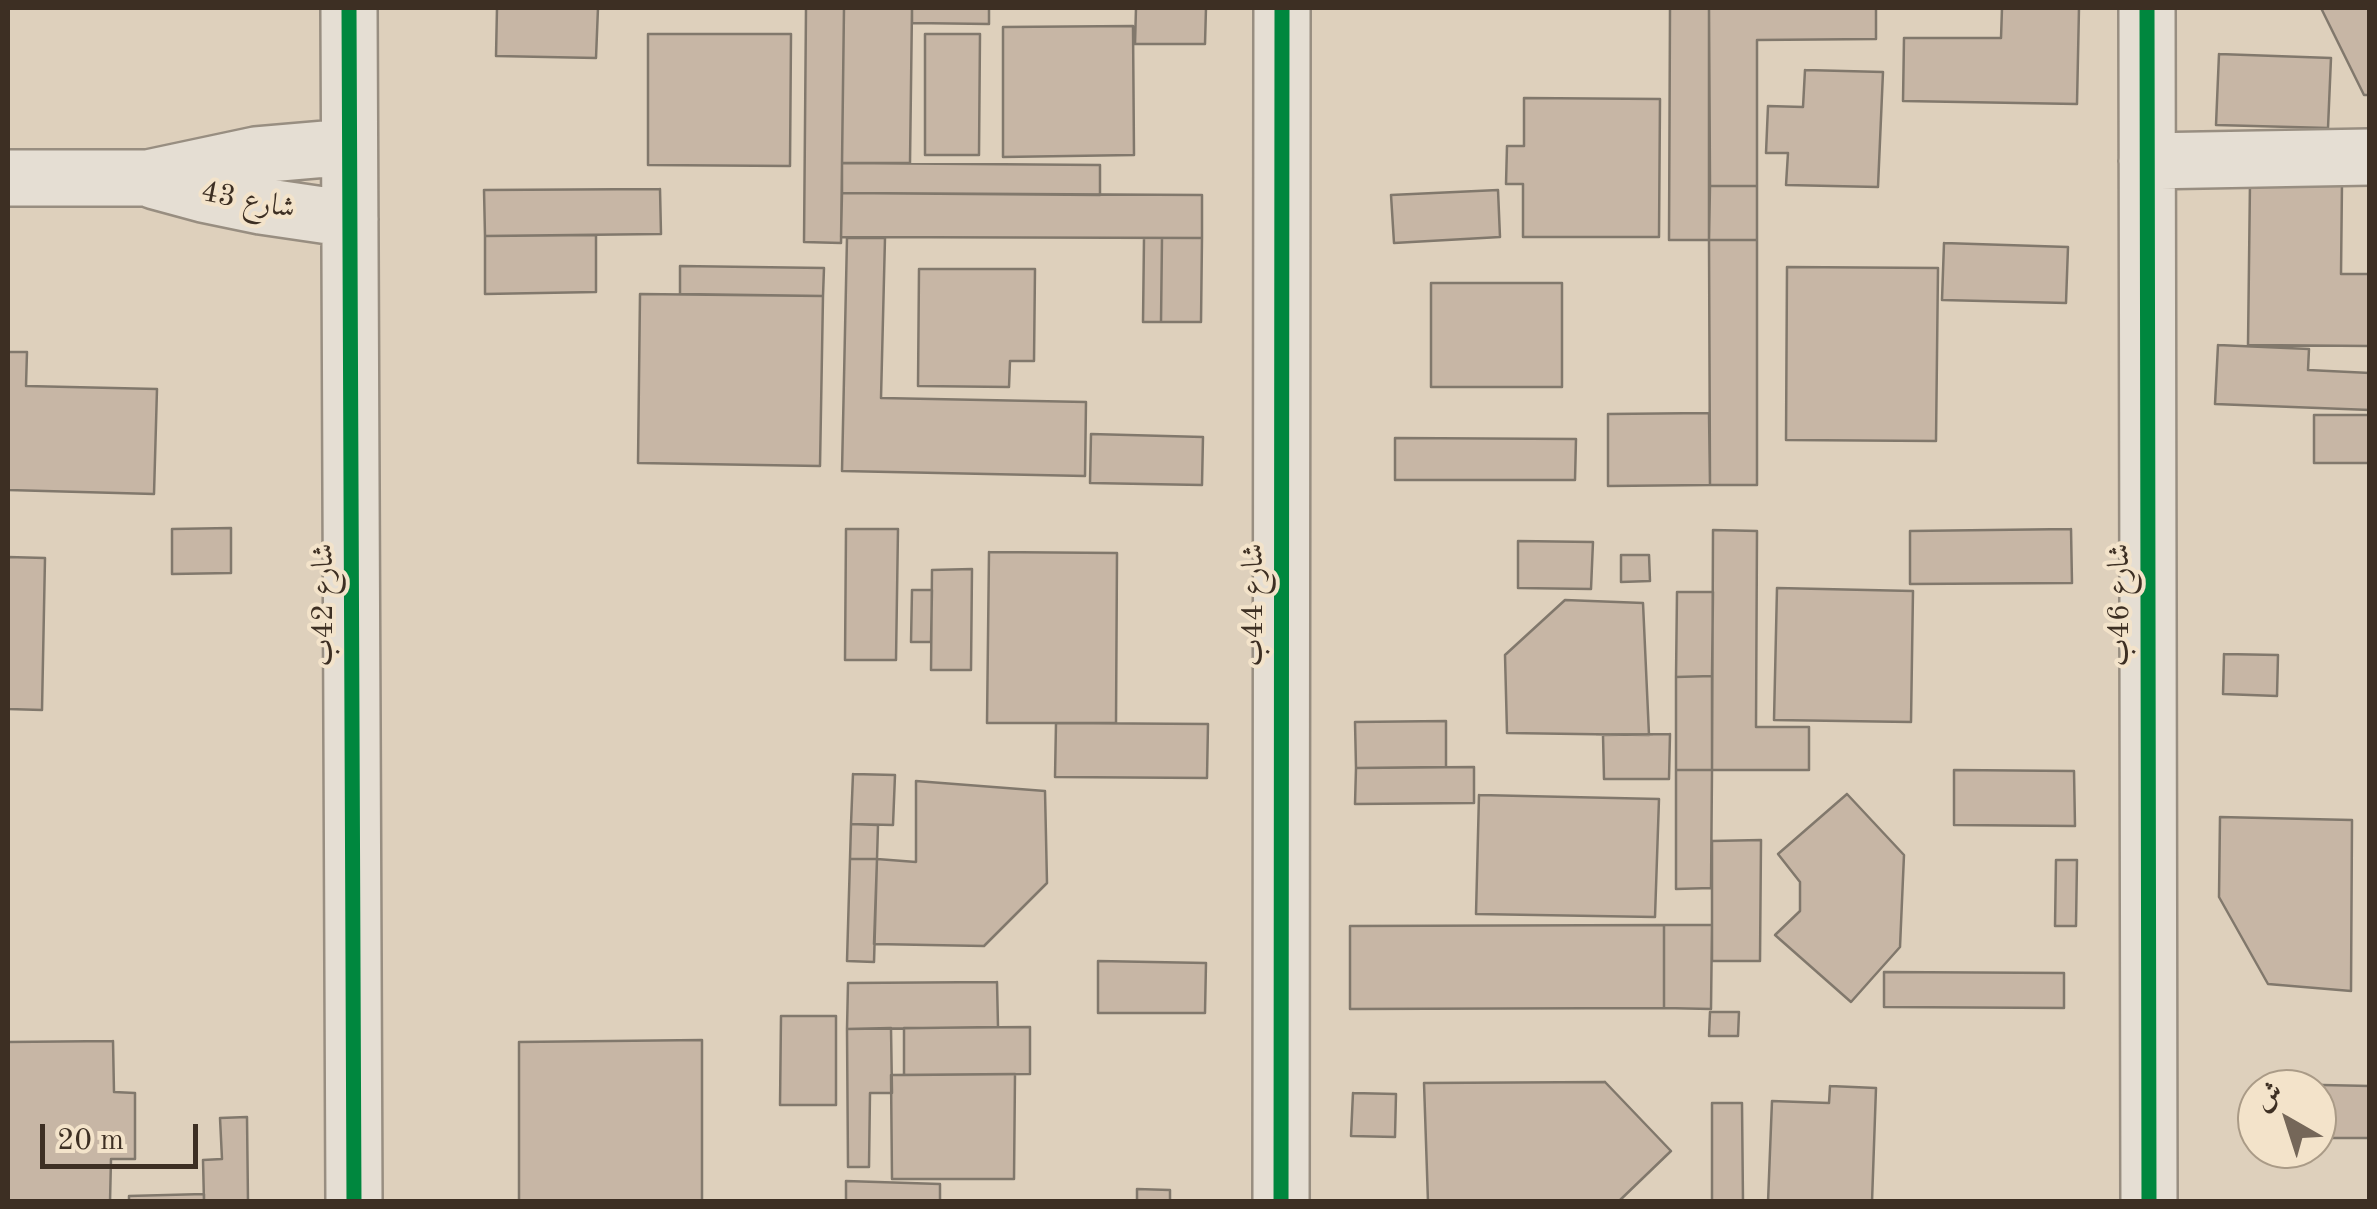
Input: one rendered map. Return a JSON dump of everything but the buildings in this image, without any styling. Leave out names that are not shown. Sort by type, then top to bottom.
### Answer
[{"type":"street","name":"شارع 42ب","points":[[349,8],[354,1202]]},
{"type":"street","name":"شارع 44ب","points":[[1282,8],[1282,1202]]},
{"type":"street","name":"شارع 46ب","points":[[2147,8],[2149,1202]]},
{"type":"street","name":"شارع 43","points":[[8,178],[148,178],[256,155],[349,147]]},
{"type":"street","points":[[2147,161],[2370,156]]},
{"type":"street","name":"شارع 43","points":[[148,178],[242,202],[350,219]]},
{"type":"cycle path","points":[[349,8],[354,1202]]},
{"type":"cycle path","points":[[1281,1202],[1282,8]]},
{"type":"cycle path","points":[[2147,8],[2149,1202]]}]
